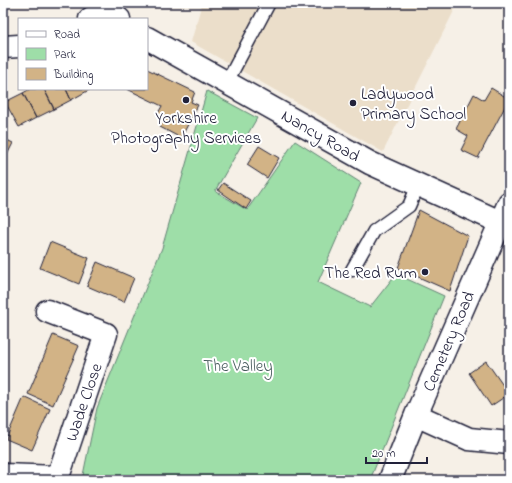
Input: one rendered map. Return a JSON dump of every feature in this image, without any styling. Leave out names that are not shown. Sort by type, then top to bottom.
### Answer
[{"type":"street","name":"Nancy Road","points":[[148,39],[370,163],[418,186],[506,210]]},
{"type":"street","name":"Cemetery Road","points":[[390,480],[416,415],[506,210]]},
{"type":"street","name":"Wade Close","points":[[3,475],[58,477],[106,334],[47,311]]},
{"type":"street","points":[[416,415],[468,440],[509,443]]},
{"type":"lane","points":[[227,82],[269,3]]},
{"type":"lane","points":[[352,270],[374,231],[409,206],[418,186]]},
{"type":"shaded area","name":"Ladywood Primary School","points":[[202,3],[458,3],[383,152],[191,42]]},
{"type":"green space","name":"The Valley","points":[[207,91],[257,118],[215,191],[247,210],[295,141],[361,183],[318,282],[370,307],[396,274],[444,296],[370,480],[82,480],[97,408],[162,248]]},
{"type":"building","points":[[148,69],[195,92],[191,102],[198,105],[181,138],[160,127],[164,118],[157,115],[162,106],[129,90],[148,90]]},
{"type":"building","points":[[491,88],[509,99],[478,158],[461,150],[468,136],[456,129],[474,94],[484,100]]},
{"type":"building","points":[[28,90],[44,90],[54,109],[36,118],[23,93]]},
{"type":"building","points":[[44,90],[66,90],[71,100],[54,109]]},
{"type":"building","points":[[66,90],[89,90],[71,100]]},
{"type":"building","points":[[23,93],[36,118],[19,127],[5,102]]},
{"type":"building","points":[[3,138],[13,143],[3,163]]},
{"type":"building","points":[[259,146],[279,158],[267,178],[247,165]]},
{"type":"building","points":[[223,183],[251,201],[246,209],[218,190]]},
{"type":"building","points":[[419,210],[468,236],[450,291],[398,268]]},
{"type":"building","points":[[50,242],[89,258],[79,284],[40,268]]},
{"type":"building","points":[[97,262],[134,278],[124,302],[87,286]]},
{"type":"building","points":[[53,335],[79,346],[53,405],[28,394]]},
{"type":"building","points":[[486,361],[509,394],[491,406],[469,373]]},
{"type":"building","points":[[24,397],[50,409],[32,450],[6,439]]},
{"type":"place","name":"Yorkshire Photography Services","points":[[186,100]]},
{"type":"place","name":"Ladywood Primary School","points":[[353,103]]},
{"type":"place","name":"The Red Rum","points":[[425,272]]}]
